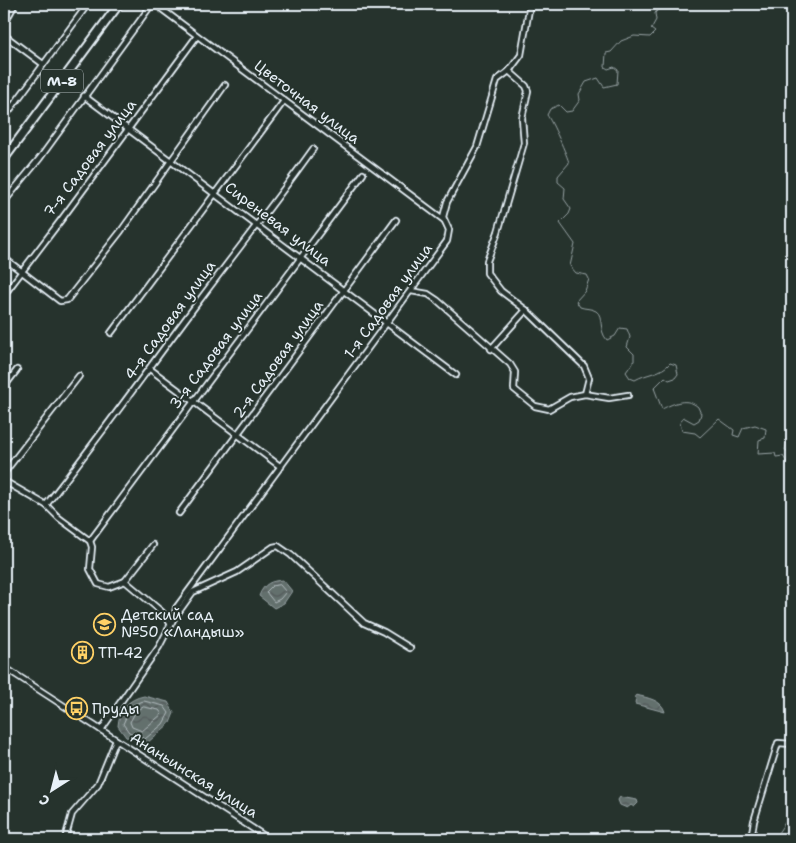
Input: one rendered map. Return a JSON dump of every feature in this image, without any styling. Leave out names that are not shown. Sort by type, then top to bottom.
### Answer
[{"type":"highway","name":"М-8","points":[[4,159],[119,4]]},
{"type":"street","points":[[4,24],[15,4]]},
{"type":"street","points":[[4,118],[88,4]]},
{"type":"street","points":[[4,202],[40,158],[153,4]]},
{"type":"street","name":"Цветочная улица","points":[[153,4],[444,220]]},
{"type":"street","name":"1-я Садовая улица","points":[[101,730],[155,654],[174,618],[176,608],[447,241],[449,230],[444,220],[446,202],[477,146],[497,80],[509,71],[521,54],[530,4]]},
{"type":"street","points":[[4,35],[44,64]]},
{"type":"street","name":"7-я Садовая улица","points":[[4,295],[39,251],[50,232],[61,220],[196,36]]},
{"type":"street","points":[[509,71],[526,86],[527,97],[522,118],[524,143],[498,232],[487,261],[487,273],[501,290],[526,310],[584,366],[589,378],[585,394]]},
{"type":"street","points":[[4,258],[63,302],[68,300],[172,161],[225,85]]},
{"type":"street","name":"Сиреневая улица","points":[[84,96],[345,289],[456,375]]},
{"type":"street","points":[[111,333],[284,102]]},
{"type":"street","name":"4-я Садовая улица","points":[[46,505],[200,300],[259,225],[313,149]]},
{"type":"street","name":"3-я Садовая улица","points":[[90,541],[363,174]]},
{"type":"street","name":"2-я Садовая улица","points":[[179,513],[396,220]]},
{"type":"street","points":[[411,291],[428,294],[437,300],[514,368],[514,389],[535,406],[549,410],[570,397],[585,394],[609,398],[628,395]]},
{"type":"street","points":[[491,349],[526,310]]},
{"type":"street","points":[[150,369],[281,467]]},
{"type":"street","points":[[4,387],[17,370]]},
{"type":"street","points":[[4,473],[79,376]]},
{"type":"street","points":[[4,481],[46,505],[59,518],[90,541],[92,547],[90,569],[98,584],[109,587],[125,581],[153,545]]},
{"type":"street","points":[[192,588],[237,572],[272,547],[278,546],[291,555],[364,624],[384,632],[410,648]]},
{"type":"street","points":[[125,581],[162,612],[170,623]]},
{"type":"street","name":"Ананьинская улица","points":[[4,666],[269,839]]},
{"type":"street","points":[[65,839],[72,814],[98,784],[116,740]]},
{"type":"street","points":[[751,839],[754,821],[778,743],[792,744]]},
{"type":"water","points":[[283,580],[292,591],[284,603],[274,608],[259,596],[263,588],[268,584]]},
{"type":"water","points":[[636,695],[658,702],[665,712],[635,704]]},
{"type":"water","points":[[144,696],[168,702],[174,713],[170,723],[146,744],[126,737],[118,726],[120,715],[125,706],[138,697]]},
{"type":"water","points":[[620,797],[637,800],[638,803],[634,807],[631,805],[627,808],[620,805],[618,800]]},
{"type":"waterway","points":[[663,4],[655,13],[656,20],[651,29],[655,32],[650,37],[634,36],[621,41],[611,52],[606,53],[605,67],[608,69],[614,67],[618,70],[617,84],[604,87],[598,78],[586,82],[579,94],[580,100],[572,111],[566,112],[559,105],[550,109],[547,115],[569,163],[558,176],[558,182],[565,188],[564,199],[571,209],[569,214],[560,223],[575,244],[570,266],[576,273],[587,275],[589,279],[585,291],[576,301],[580,307],[594,310],[598,313],[604,336],[607,340],[615,336],[620,328],[627,329],[630,337],[627,347],[634,354],[634,361],[626,372],[630,378],[635,380],[658,371],[670,363],[676,365],[678,374],[675,378],[669,380],[665,377],[654,388],[662,409],[676,403],[685,402],[698,407],[701,414],[699,420],[694,423],[683,417],[680,423],[682,431],[695,433],[700,437],[719,419],[734,430],[733,435],[739,437],[743,428],[755,425],[766,429],[765,438],[759,440],[758,454],[775,453],[776,457],[783,456],[788,464],[792,462]]},
{"type":"waterway","points":[[792,436],[788,437],[785,450],[792,453]]},
{"type":"waterway","points":[[774,839],[792,812]]},
{"type":"place","name":"Детский сад №50 «Ландыш»","points":[[105,624]]},
{"type":"place","name":"ТП-42","points":[[82,653]]},
{"type":"place","name":"Пруды","points":[[76,709]]}]
